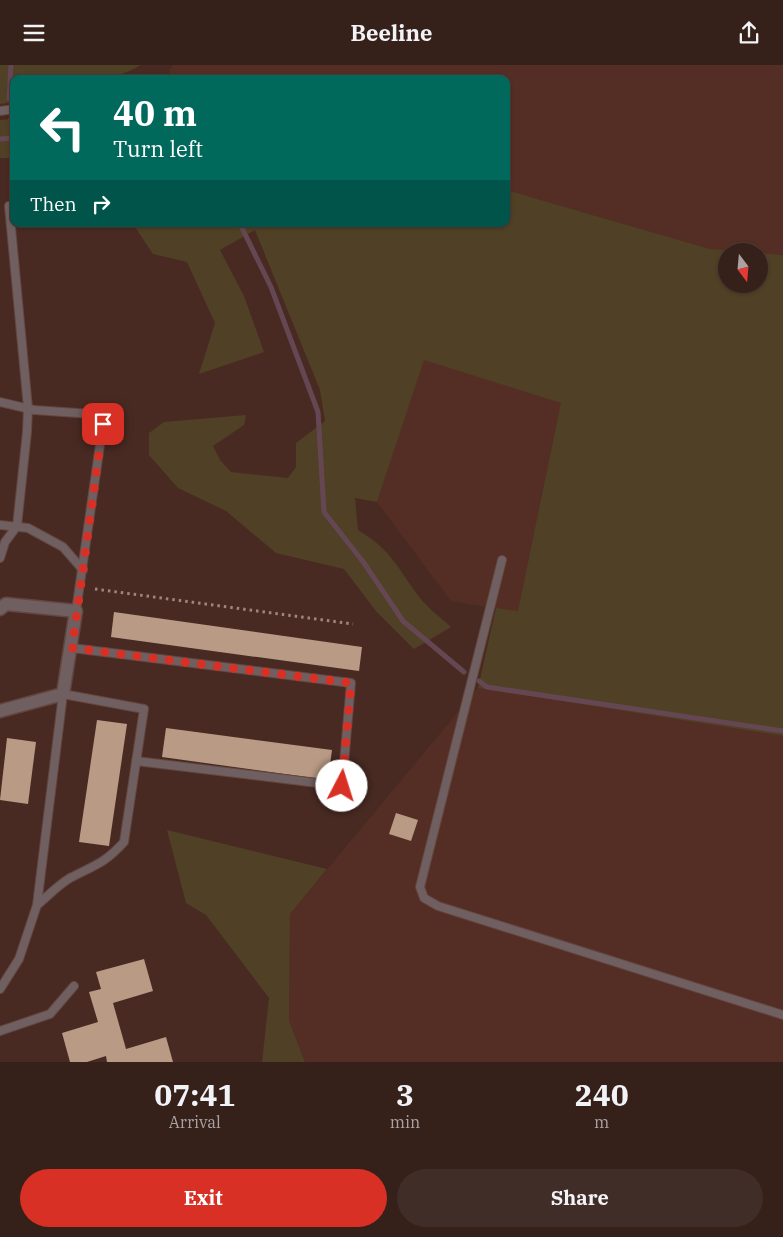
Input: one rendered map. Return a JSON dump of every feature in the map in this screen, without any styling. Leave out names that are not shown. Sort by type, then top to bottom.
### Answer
[{"type":"street","points":[[0,609],[6,604],[76,611],[72,648],[63,695],[0,711]]},
{"type":"lane","points":[[9,206],[10,217]]},
{"type":"lane","points":[[0,558],[5,542],[16,527],[28,432],[28,408],[11,227]]},
{"type":"lane","points":[[0,402],[28,408],[92,414],[103,424],[76,611]]},
{"type":"lane","points":[[0,525],[28,527],[62,547],[83,570]]},
{"type":"lane","points":[[502,560],[420,887],[424,898],[438,906],[783,1015]]},
{"type":"lane","points":[[72,648],[351,683],[342,786],[136,761]]},
{"type":"lane","points":[[0,989],[19,959],[37,905],[63,695],[144,709],[124,842],[110,857],[92,869],[69,879],[37,905]]},
{"type":"lane","points":[[0,1031],[50,1014],[74,986]]},
{"type":"path","points":[[95,589],[353,625]]},
{"type":"shaded area","points":[[0,65],[141,65],[116,75],[10,75],[10,103],[0,104]]},
{"type":"shaded area","points":[[172,65],[783,65],[783,255],[768,254],[768,243],[718,243],[718,250],[710,249],[510,191],[510,75],[168,75]]},
{"type":"shaded area","points":[[10,119],[10,158],[0,158],[0,120]]},
{"type":"shaded area","points":[[510,191],[710,249],[718,250],[718,293],[768,293],[768,254],[783,255],[783,736],[478,688],[496,608],[518,611],[561,403],[424,360],[377,502],[355,498],[358,530],[387,553],[420,598],[451,627],[414,649],[376,611],[344,569],[276,553],[226,511],[178,488],[149,455],[149,433],[164,422],[246,415],[244,425],[213,446],[220,460],[231,472],[288,478],[296,467],[296,443],[325,421],[320,390],[255,230],[220,250],[244,296],[264,352],[199,374],[215,323],[187,262],[153,254],[135,227],[510,227]]},
{"type":"shaded area","points":[[424,359],[562,403],[518,612],[451,601],[377,502]]},
{"type":"shaded area","points":[[478,688],[783,736],[783,1062],[305,1062],[289,1021],[290,914]]},
{"type":"shaded area","points":[[167,830],[327,869],[290,914],[289,1021],[305,1062],[262,1062],[269,998],[206,915],[186,903]]},
{"type":"building","points":[[114,612],[362,647],[359,671],[111,637]]},
{"type":"building","points":[[97,720],[127,724],[109,846],[79,842]]},
{"type":"building","points":[[166,728],[332,750],[328,780],[162,757]]},
{"type":"building","points":[[7,738],[36,742],[28,804],[0,800]]},
{"type":"building","points":[[396,813],[418,820],[411,841],[389,834]]},
{"type":"building","points":[[144,959],[153,991],[113,1003],[126,1049],[166,1037],[173,1062],[107,1062],[106,1056],[87,1062],[70,1062],[62,1033],[98,1022],[89,992],[101,989],[96,972]]},
{"type":"waterway","points":[[10,75],[11,65]]},
{"type":"waterway","points":[[9,99],[10,82]]},
{"type":"waterway","points":[[0,139],[10,138]]},
{"type":"waterway","points":[[241,227],[271,287],[318,412],[324,512],[364,563],[403,621],[464,672]]},
{"type":"waterway","points":[[479,681],[487,687],[783,731]]},
{"type":"route","points":[[103,424],[104,432],[72,648],[351,683],[342,786]]}]
